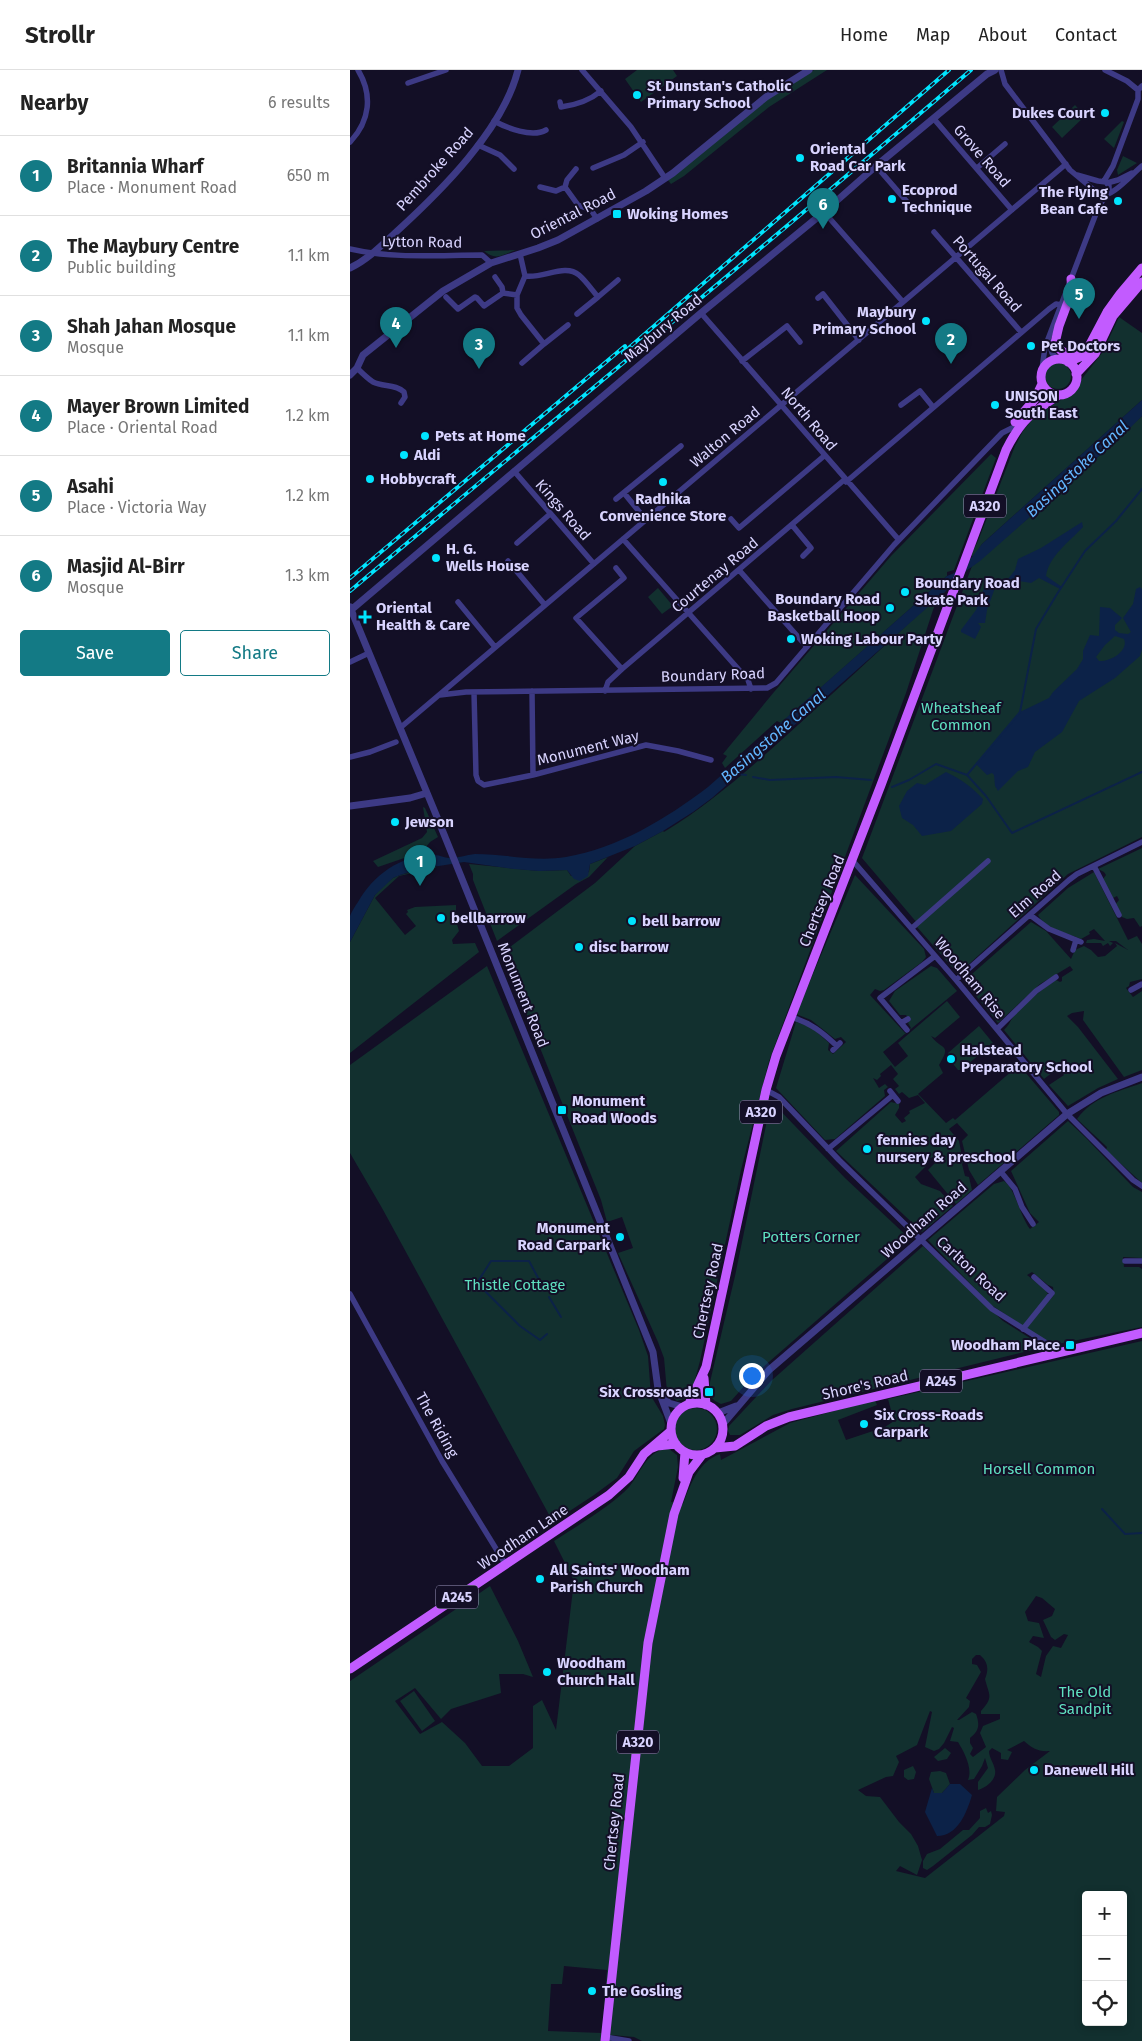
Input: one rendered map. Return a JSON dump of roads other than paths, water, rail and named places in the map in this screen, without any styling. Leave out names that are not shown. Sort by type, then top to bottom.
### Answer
[{"type":"main road","points":[[1042,370],[1048,362],[1057,360],[1068,362],[1082,356],[1107,312],[1142,268]]},
{"type":"main road","points":[[1071,279],[1072,291],[1055,343],[1061,351],[1072,354],[1079,352],[1090,344]]},
{"type":"main road","name":"A320","points":[[1059,395],[1072,388],[1076,374],[1095,354],[1113,316],[1142,282]]},
{"type":"main road","points":[[1068,362],[1076,374]]},
{"type":"main road","name":"A320","points":[[1042,370],[1042,384]]},
{"type":"main road","points":[[1042,384],[1050,392],[1059,395]]},
{"type":"main road","name":"Chertsey Road","points":[[706,1405],[704,1374],[766,1090],[791,1017],[853,861],[959,580],[964,561],[1006,450],[1008,434],[1035,399],[1042,384]]},
{"type":"main road","name":"Chertsey Road","points":[[1008,434],[1029,414],[1059,395]]},
{"type":"main road","name":"Shore's Road","points":[[715,1448],[735,1446],[766,1426],[788,1417],[1142,1333]]},
{"type":"main road","name":"Chertsey Road","points":[[686,1406],[704,1374]]},
{"type":"main road","points":[[686,1406],[706,1405],[718,1413],[723,1434],[715,1448]]},
{"type":"main road","name":"A245","points":[[671,1429],[677,1412],[686,1406]]},
{"type":"main road","points":[[671,1429],[676,1444],[685,1452],[702,1455]]},
{"type":"main road","name":"Woodham Lane","points":[[351,1667],[506,1565],[620,1486],[629,1477],[639,1459],[671,1429]]},
{"type":"main road","points":[[723,1434],[730,1440],[745,1440]]},
{"type":"main road","points":[[650,1449],[657,1446],[676,1444]]},
{"type":"main road","name":"A245","points":[[702,1455],[715,1448]]},
{"type":"main road","name":"Chertsey Road","points":[[681,1490],[685,1452]]},
{"type":"main road","name":"Chertsey Road","points":[[605,2039],[648,1643],[668,1537],[681,1490],[689,1472],[702,1455]]},
{"type":"street","points":[[350,142],[365,122],[369,106],[367,89],[358,70]]},
{"type":"street","points":[[408,83],[432,72],[446,70]]},
{"type":"street","name":"Pembroke Road","points":[[350,268],[372,254],[432,198],[478,145],[510,95],[518,70]]},
{"type":"street","points":[[582,70],[643,142],[665,178]]},
{"type":"street","name":"Oriental Road","points":[[350,375],[357,368],[363,355],[443,291],[491,263],[558,240],[665,178],[761,101],[809,70]]},
{"type":"street","name":"Maybury Road","points":[[350,608],[824,212],[876,166],[987,74],[995,70]]},
{"type":"street","points":[[1001,70],[1001,77],[1005,84],[1066,164],[1100,197],[1125,183],[1142,166]]},
{"type":"street","points":[[1103,182],[1113,166],[1138,99],[1140,88],[1104,70]]},
{"type":"street","points":[[560,102],[561,107],[575,104],[590,99],[601,91]]},
{"type":"street","name":"Grove Road","points":[[934,119],[1012,210]]},
{"type":"street","points":[[494,121],[508,128],[539,133],[546,130]]},
{"type":"street","points":[[595,158],[596,166],[624,155],[643,142]]},
{"type":"street","points":[[977,168],[1005,144]]},
{"type":"street","points":[[478,145],[500,155],[514,169]]},
{"type":"street","name":"Walton Road","points":[[400,728],[1066,164]]},
{"type":"street","points":[[876,166],[915,211]]},
{"type":"street","points":[[576,169],[567,180],[566,187],[578,205],[591,210],[597,219]]},
{"type":"street","points":[[1097,210],[1094,186],[1103,182],[1118,180],[1136,171]]},
{"type":"street","points":[[1042,370],[1048,340],[1061,305],[1097,210],[1110,188],[1103,182],[1076,175]]},
{"type":"street","points":[[540,187],[556,191],[566,187]]},
{"type":"street","points":[[824,212],[903,302]]},
{"type":"street","name":"Portugal Road","points":[[934,232],[1021,332]]},
{"type":"street","name":"Lytton Road","points":[[350,249],[372,254],[414,256],[482,255],[491,263]]},
{"type":"street","points":[[520,254],[525,276],[517,295],[518,311],[544,344]]},
{"type":"street","points":[[525,276],[537,277],[561,271],[572,271],[582,278],[598,297]]},
{"type":"street","points":[[494,277],[502,287],[503,293]]},
{"type":"street","points":[[577,314],[618,280]]},
{"type":"street","points":[[446,297],[458,310],[475,297],[484,306],[503,293],[517,295]]},
{"type":"street","points":[[818,298],[823,294],[858,340]]},
{"type":"street","name":"Courtenay Road","points":[[605,691],[608,682],[688,613],[1021,332],[1056,304],[1061,305]]},
{"type":"street","name":"North Road","points":[[701,313],[845,481],[899,540]]},
{"type":"street","points":[[522,362],[568,324]]},
{"type":"street","points":[[742,361],[787,326],[800,342]]},
{"type":"street","points":[[1048,340],[1052,353],[1057,360]]},
{"type":"street","points":[[357,368],[373,382],[400,388],[404,392],[405,397],[401,403]]},
{"type":"street","points":[[901,405],[920,391],[933,407]]},
{"type":"street","name":"Boundary Road","points":[[438,696],[466,692],[750,690],[767,688],[776,683],[899,540],[1008,434]]},
{"type":"street","points":[[616,500],[624,493],[632,481],[677,446]]},
{"type":"street","points":[[732,519],[739,528],[824,456]]},
{"type":"street","name":"Kings Road","points":[[514,471],[594,564]]},
{"type":"street","points":[[624,493],[646,520]]},
{"type":"street","points":[[517,543],[550,514]]},
{"type":"street","points":[[792,525],[812,548],[803,556]]},
{"type":"street","points":[[623,539],[748,680],[750,690]]},
{"type":"street","points":[[508,561],[545,605]]},
{"type":"street","points":[[616,568],[624,578],[576,618],[622,670]]},
{"type":"street","points":[[739,570],[807,647]]},
{"type":"street","points":[[458,602],[495,647]]},
{"type":"street","name":"Monument Road","points":[[350,608],[449,845],[653,1352],[659,1393],[671,1429]]},
{"type":"street","points":[[350,662],[369,653]]},
{"type":"street","points":[[455,681],[458,688],[466,692]]},
{"type":"street","points":[[532,691],[533,775]]},
{"type":"street","name":"Monument Way","points":[[474,692],[476,775],[478,780],[484,785],[533,775],[646,745],[711,760]]},
{"type":"street","points":[[350,756],[370,752],[396,742]]},
{"type":"street","points":[[350,806],[410,798],[427,793]]},
{"type":"street","name":"Elm Road","points":[[956,980],[1069,880],[1142,842]]},
{"type":"street","name":"Woodham Rise","points":[[853,861],[956,980],[1067,1114],[1133,1180],[1142,1186]]},
{"type":"street","points":[[912,928],[988,861]]},
{"type":"street","points":[[1094,866],[1119,915]]},
{"type":"street","points":[[1030,915],[1049,929],[1078,941],[1073,950]]},
{"type":"street","points":[[907,1030],[879,996],[935,956]]},
{"type":"street","points":[[997,1029],[1036,991],[1056,977]]},
{"type":"street","points":[[1131,990],[1142,984]]},
{"type":"street","points":[[791,1017],[813,1025],[836,1046]]},
{"type":"street","points":[[901,1023],[908,1018]]},
{"type":"street","name":"Woodham Road","points":[[722,1424],[769,1370],[1067,1114],[1101,1093],[1142,1077]]},
{"type":"street","name":"Carlton Road","points":[[766,1090],[779,1097],[828,1149],[992,1309],[1053,1347],[1059,1354]]},
{"type":"street","points":[[828,1149],[892,1093],[898,1101]]},
{"type":"street","points":[[1001,1172],[1015,1188],[1022,1207],[1033,1224]]},
{"type":"street","points":[[1125,1261],[1142,1261]]},
{"type":"street","points":[[1023,1329],[1052,1292],[1034,1277]]},
{"type":"street","name":"The Riding","points":[[350,1294],[442,1461],[506,1565]]},
{"type":"street","points":[[659,1393],[669,1402],[686,1406]]},
{"type":"street","name":"Woodham Road","points":[[718,1413],[738,1405]]},
{"type":"street","points":[[605,2039],[629,2041]]},
{"type":"water","name":"Basingstoke Canal","points":[[1142,400],[1142,416],[1125,433],[980,561],[957,578],[946,591],[712,798],[693,812],[635,846],[590,864],[588,876],[580,881],[574,879],[567,870],[539,871],[464,862],[420,869],[400,875],[393,878],[375,895],[350,942],[350,916],[364,892],[380,875],[400,862],[411,858],[435,855],[449,858],[475,854],[543,859],[566,857],[604,847],[623,839],[641,831],[675,810],[708,787],[947,576],[958,571],[971,559],[982,544]]},
{"type":"water","points":[[1082,522],[1083,527],[1055,556],[1048,569],[1046,576],[1062,587],[1060,589],[1039,578],[1031,583],[1008,579],[1015,570],[1018,559],[1041,548]]},
{"type":"water","points":[[987,580],[996,585],[987,610],[985,623],[978,623],[981,627],[975,639],[961,632],[961,630],[976,610]]},
{"type":"water","points":[[1140,587],[1142,589],[1142,650],[1140,656],[1115,678],[1079,701],[1062,732],[1035,752],[1028,767],[1018,771],[998,791],[995,786],[994,775],[992,773],[987,775],[976,764],[1020,712],[1049,698],[1077,669],[1083,659],[1083,651],[1090,635],[1099,636],[1100,607],[1110,608],[1122,618],[1115,625],[1115,630],[1119,633],[1128,634],[1131,632],[1123,618],[1133,604],[1136,589]],"holes":[[[1115,636],[1124,639],[1124,648],[1118,655],[1108,660],[1099,661],[1096,657]]]},
{"type":"water","points":[[946,772],[961,780],[975,791],[983,799],[982,804],[951,831],[922,836],[913,825],[902,818],[899,806],[907,791],[917,783],[925,785]]},
{"type":"water","points":[[950,1784],[960,1784],[972,1795],[967,1809],[956,1828],[944,1835],[937,1836],[925,1812],[932,1788],[934,1793],[942,1793]]},
{"type":"waterway","points":[[967,775],[1020,712],[1036,629],[1057,594],[1085,551],[1116,521],[1142,489]]},
{"type":"waterway","points":[[892,787],[909,780],[936,764],[967,775],[986,796],[1012,833],[1142,772]]},
{"type":"waterway","points":[[738,774],[746,775]]},
{"type":"waterway","points":[[753,777],[770,780],[836,777],[871,780]]},
{"type":"waterway","points":[[477,1283],[491,1261],[529,1261],[544,1289]]},
{"type":"waterway","points":[[484,1290],[520,1326],[540,1340],[547,1334]]},
{"type":"waterway","points":[[549,1297],[561,1317]]},
{"type":"waterway","points":[[1102,1509],[1125,1534],[1142,1533]]},
{"type":"railway","points":[[623,353],[949,70]]},
{"type":"railway","points":[[350,591],[971,70]]},
{"type":"railway","points":[[350,578],[625,346]]},
{"type":"place","name":"St Dunstan's Catholic Primary School","points":[[637,95]]},
{"type":"place","name":"Dukes Court","points":[[1105,113]]},
{"type":"place","name":"Oriental Road Car Park","points":[[800,158]]},
{"type":"place","name":"Ecoprod Technique","points":[[892,199]]},
{"type":"place","name":"The Flying Bean Cafe","points":[[1118,201]]},
{"type":"place","name":"Woking Homes","points":[[617,214]]},
{"type":"place","name":"Masjid Al-Birr","points":[[823,229]]},
{"type":"place","name":"Asahi","points":[[1079,319]]},
{"type":"place","name":"Maybury Primary School","points":[[926,321]]},
{"type":"place","name":"Pet Doctors","points":[[1031,346]]},
{"type":"place","name":"Mayer Brown Limited","points":[[396,348]]},
{"type":"place","name":"The Maybury Centre","points":[[951,364]]},
{"type":"place","name":"Shah Jahan Mosque","points":[[479,369]]},
{"type":"place","name":"UNISON South East","points":[[995,405]]},
{"type":"place","name":"Pets at Home","points":[[425,436]]},
{"type":"place","name":"Aldi","points":[[404,455]]},
{"type":"place","name":"Hobbycraft","points":[[370,479]]},
{"type":"place","name":"Radhika Convenience Store","points":[[663,482]]},
{"type":"place","name":"H. G. Wells House","points":[[436,558]]},
{"type":"place","name":"Boundary Road Skate Park","points":[[905,592]]},
{"type":"place","name":"Boundary Road Basketball Hoop","points":[[890,608]]},
{"type":"place","name":"Oriental Health & Care","points":[[365,617]]},
{"type":"place","name":"Woking Labour Party","points":[[791,639]]},
{"type":"place","name":"Jewson","points":[[395,822]]},
{"type":"place","name":"Britannia Wharf","points":[[420,886]]},
{"type":"place","name":"bellbarrow","points":[[441,918]]},
{"type":"place","name":"bell barrow","points":[[632,921]]},
{"type":"place","name":"disc barrow","points":[[579,947]]},
{"type":"place","name":"Halstead Preparatory School","points":[[951,1059]]},
{"type":"place","name":"Monument Road Woods","points":[[562,1110]]},
{"type":"place","name":"fennies day nursery & preschool","points":[[867,1149]]},
{"type":"place","name":"Monument Road Carpark","points":[[620,1237]]},
{"type":"place","name":"Woodham Place","points":[[1070,1345]]},
{"type":"place","name":"Six Crossroads","points":[[709,1392]]},
{"type":"place","name":"Six Cross-Roads Carpark","points":[[864,1424]]},
{"type":"place","name":"All Saints' Woodham Parish Church","points":[[540,1579]]},
{"type":"place","name":"Woodham Church Hall","points":[[547,1672]]},
{"type":"place","name":"Danewell Hill","points":[[1034,1770]]},
{"type":"place","name":"The Gosling","points":[[592,1991]]},
{"type":"park label","name":"Wheatsheaf Common","points":[[961,716]]},
{"type":"park label","name":"Potters Corner","points":[[811,1237]]},
{"type":"park label","name":"Thistle Cottage","points":[[515,1285]]},
{"type":"park label","name":"Horsell Common","points":[[1039,1469]]},
{"type":"park label","name":"The Old Sandpit","points":[[1085,1700]]}]
